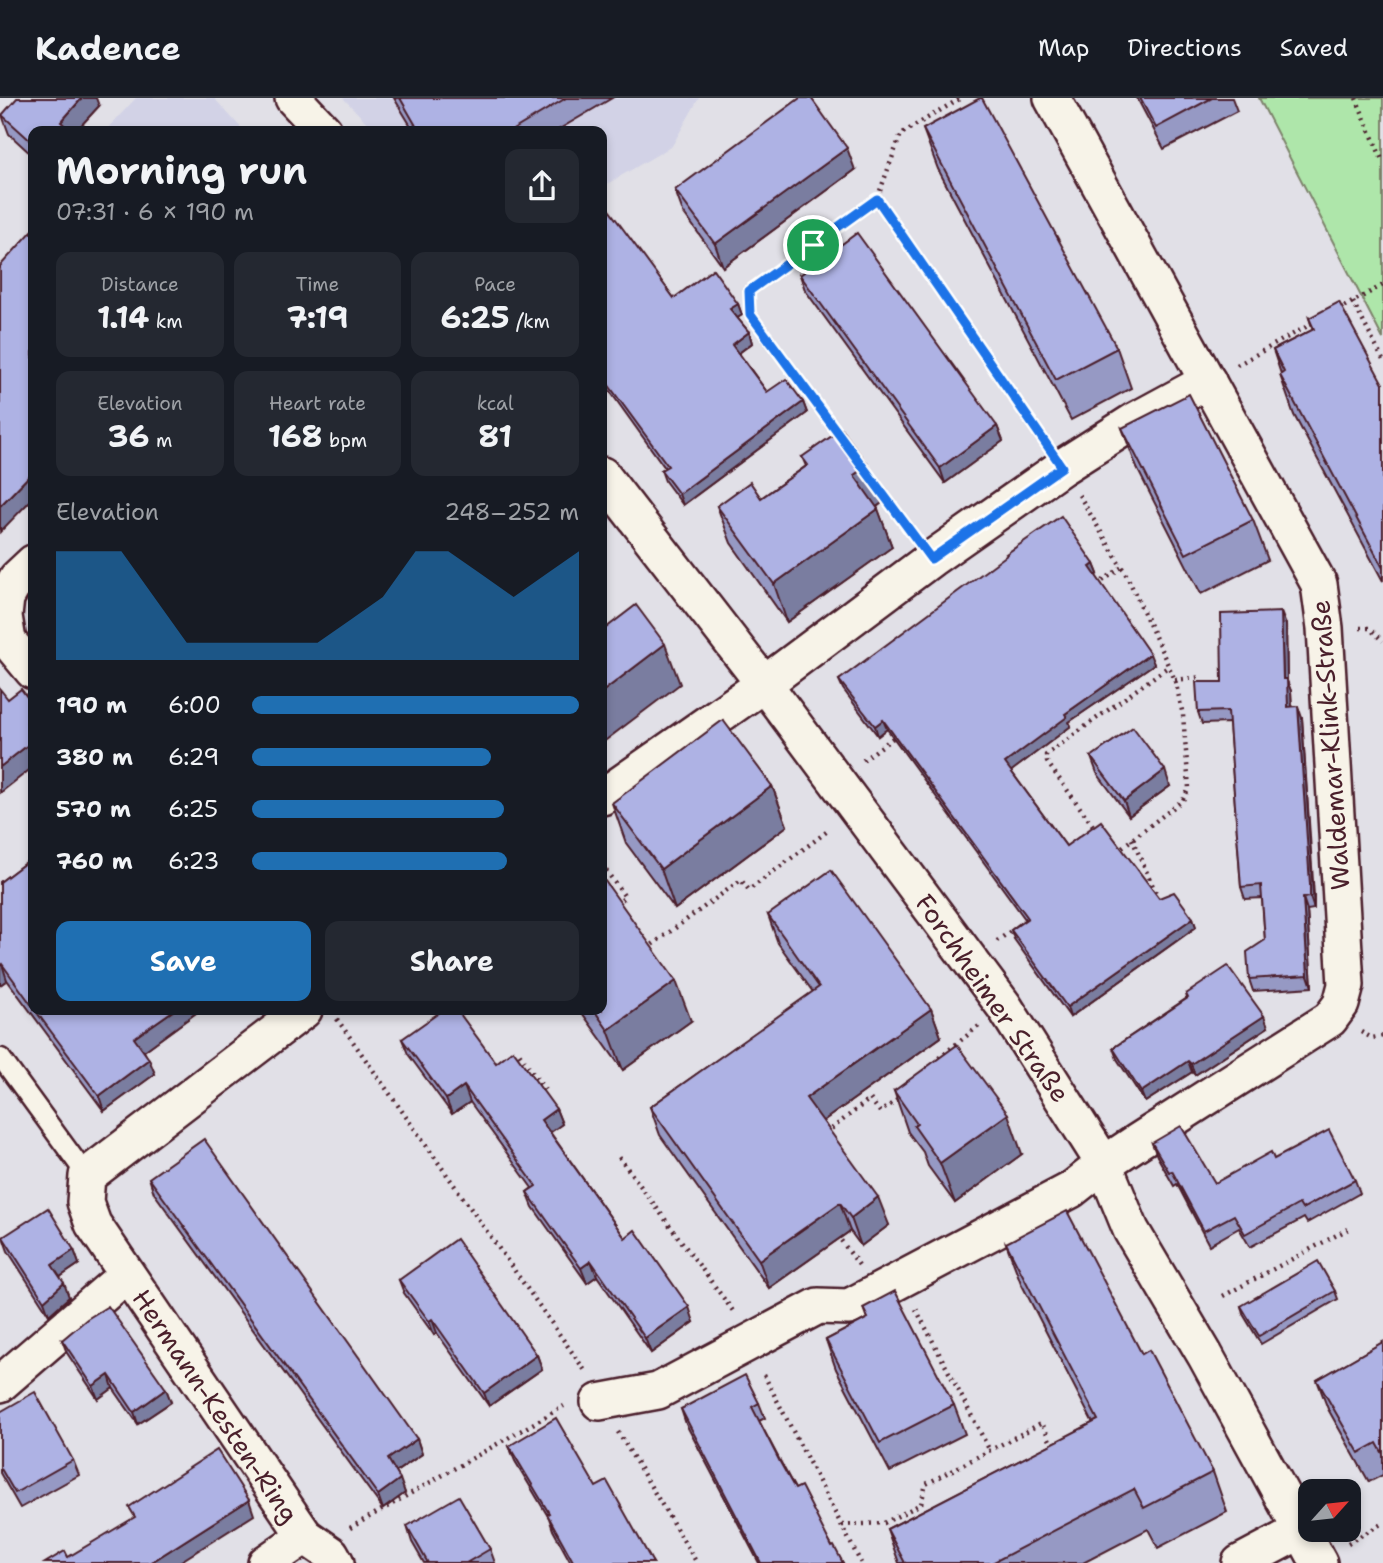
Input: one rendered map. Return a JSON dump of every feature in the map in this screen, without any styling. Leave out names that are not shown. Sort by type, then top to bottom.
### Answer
[{"type":"street","points":[[293,98],[319,126]]},
{"type":"street","name":"Waldemar-Klink-Straße","points":[[599,1402],[658,1391],[818,1306],[849,1307],[1070,1190],[1104,1164],[1330,1019],[1341,1004],[1346,985],[1325,628],[1319,584],[1052,98]]},
{"type":"street","points":[[607,794],[764,684],[931,559],[1062,467],[1136,420],[1208,381]]},
{"type":"street","name":"Forchheimer Straße","points":[[607,481],[764,684],[1004,1006],[1104,1164],[1132,1230],[1205,1355],[1298,1525]]},
{"type":"street","points":[[28,568],[3,595],[9,641],[28,665]]},
{"type":"street","points":[[87,1176],[297,1015]]},
{"type":"street","name":"Hermann-Kesten-Ring","points":[[87,1176],[85,1202],[93,1224],[126,1275],[320,1548],[266,1563]]},
{"type":"street","name":"Hermann-Kesten-Ring","points":[[0,1384],[126,1275]]},
{"type":"street","points":[[1240,1563],[1298,1532]]},
{"type":"street","name":"Forchheimer Straße","points":[[1308,1542],[1319,1563]]},
{"type":"lane","points":[[1,1058],[87,1176]]},
{"type":"path","points":[[842,438],[750,314],[749,291],[877,199],[901,134],[961,98]]},
{"type":"path","points":[[1356,98],[1383,162]]},
{"type":"path","points":[[877,199],[1062,467],[1122,567],[1175,680],[1183,715],[1189,788],[1183,800],[1114,853]]},
{"type":"path","points":[[1328,315],[1383,285]]},
{"type":"path","points":[[1353,302],[1383,360]]},
{"type":"path","points":[[1208,381],[1316,321]]},
{"type":"path","points":[[867,471],[931,559]]},
{"type":"path","points":[[1090,591],[1122,567]]},
{"type":"path","points":[[1099,833],[1047,762],[1046,755],[1169,666]]},
{"type":"path","points":[[1175,680],[1200,677]]},
{"type":"path","points":[[863,760],[906,728]]},
{"type":"path","points":[[641,936],[649,947],[741,880],[749,890],[858,809]]},
{"type":"path","points":[[1132,839],[1156,893]]},
{"type":"path","points":[[607,872],[625,897],[616,904],[625,915]]},
{"type":"path","points":[[997,941],[1018,925]]},
{"type":"path","points":[[942,1069],[936,1060],[1004,1006]]},
{"type":"path","points":[[335,1015],[586,1373],[599,1402],[697,1563]]},
{"type":"path","points":[[508,1054],[519,1053],[547,1093]]},
{"type":"path","points":[[818,1139],[870,1099],[880,1112],[901,1097]]},
{"type":"path","points":[[619,1157],[751,1341],[861,1563]]},
{"type":"path","points":[[832,1228],[890,1286],[990,1451]]},
{"type":"path","points":[[1223,1296],[1350,1228]]},
{"type":"path","points":[[320,1548],[563,1406],[599,1402]]},
{"type":"path","points":[[842,1525],[884,1524],[921,1504],[926,1484],[1042,1423],[1055,1450]]},
{"type":"shaded area","points":[[136,98],[214,98],[239,126],[110,126]]},
{"type":"shaded area","points":[[343,98],[699,98],[672,146],[607,184],[607,126],[370,126]]},
{"type":"green space","points":[[1259,98],[1383,98],[1383,339]]},
{"type":"building","points":[[17,98],[82,98],[61,122],[65,126],[28,126],[28,138],[2,115]]},
{"type":"building","points":[[400,98],[566,98],[519,126],[416,126]]},
{"type":"building","points":[[800,98],[811,98],[847,148],[715,244],[675,190]]},
{"type":"building","points":[[980,98],[1117,348],[1056,380],[923,129]]},
{"type":"building","points":[[1140,98],[1212,98],[1156,128]]},
{"type":"building","points":[[607,207],[674,298],[713,269],[738,304],[730,309],[749,332],[732,345],[767,392],[786,379],[803,402],[679,494],[661,470],[668,466],[607,383]]},
{"type":"building","points":[[857,233],[997,426],[940,468],[800,275]]},
{"type":"building","points":[[28,235],[28,477],[0,506],[0,266]]},
{"type":"building","points":[[1339,302],[1383,384],[1383,568],[1280,375],[1284,372],[1273,350],[1314,329],[1309,318]]},
{"type":"building","points":[[1189,394],[1253,520],[1186,554],[1122,428]]},
{"type":"building","points":[[842,429],[868,465],[854,475],[878,509],[774,584],[717,506],[750,482],[761,498],[808,465],[802,457]]},
{"type":"building","points":[[1061,516],[1094,564],[1090,567],[1150,654],[1065,714],[1067,717],[1005,763],[1066,846],[1101,821],[1159,898],[1174,892],[1193,918],[1067,1007],[1011,930],[1028,918],[883,720],[875,726],[839,680],[1006,554]]},
{"type":"building","points":[[636,605],[665,644],[607,688],[607,627]]},
{"type":"building","points":[[1281,612],[1283,679],[1287,679],[1288,707],[1298,706],[1310,884],[1310,897],[1303,898],[1308,975],[1249,979],[1247,952],[1265,940],[1261,885],[1241,887],[1228,711],[1198,712],[1196,682],[1222,682],[1221,614]]},
{"type":"building","points":[[0,689],[8,699],[21,689],[28,698],[28,745],[0,767]]},
{"type":"building","points":[[723,720],[772,786],[661,869],[612,803]]},
{"type":"building","points":[[1133,727],[1165,770],[1124,801],[1091,757]]},
{"type":"building","points":[[28,861],[28,1000],[2,964],[0,966],[0,882]]},
{"type":"building","points":[[831,870],[931,1009],[806,1098],[878,1197],[851,1218],[840,1203],[759,1260],[650,1107],[819,987],[768,915]]},
{"type":"building","points":[[607,884],[676,981],[608,1030],[598,1015],[607,1015]]},
{"type":"building","points":[[1228,966],[1264,1016],[1191,1064],[1188,1061],[1141,1092],[1113,1048],[1188,998],[1186,994]]},
{"type":"building","points":[[39,1015],[167,1015],[134,1038],[149,1059],[99,1096]]},
{"type":"building","points":[[436,1015],[461,1015],[496,1063],[513,1050],[556,1109],[541,1120],[625,1238],[635,1230],[689,1307],[645,1338],[591,1261],[581,1268],[527,1192],[536,1186],[464,1086],[446,1099],[402,1039]]},
{"type":"building","points":[[957,1045],[1008,1114],[940,1163],[894,1091]]},
{"type":"building","points":[[1181,1126],[1215,1183],[1271,1152],[1274,1159],[1329,1130],[1355,1180],[1302,1209],[1299,1204],[1245,1234],[1234,1215],[1204,1231],[1172,1171],[1169,1172],[1152,1143]]},
{"type":"building","points":[[204,1139],[417,1439],[388,1459],[400,1479],[378,1495],[149,1178]]},
{"type":"building","points":[[48,1208],[74,1250],[52,1265],[64,1283],[44,1301],[3,1237]]},
{"type":"building","points":[[1067,1211],[1142,1354],[1149,1350],[1213,1472],[1144,1508],[1134,1489],[992,1563],[905,1563],[887,1529],[1098,1420],[1006,1243]]},
{"type":"building","points":[[456,1239],[537,1355],[484,1393],[432,1319],[429,1321],[399,1280]]},
{"type":"building","points":[[1318,1261],[1335,1291],[1259,1336],[1241,1306]]},
{"type":"building","points":[[895,1291],[954,1405],[880,1443],[826,1340],[868,1318],[863,1308]]},
{"type":"building","points":[[108,1306],[166,1389],[134,1412],[109,1375],[93,1386],[62,1340]]},
{"type":"building","points":[[1383,1342],[1383,1454],[1377,1443],[1359,1453],[1317,1380]]},
{"type":"building","points":[[745,1375],[759,1403],[752,1407],[780,1462],[795,1489],[801,1486],[843,1563],[761,1563],[681,1409]]},
{"type":"building","points":[[35,1392],[73,1460],[15,1493],[0,1467],[0,1412]]},
{"type":"building","points":[[556,1418],[596,1487],[607,1481],[653,1563],[574,1563],[547,1514],[549,1513],[509,1446]]},
{"type":"building","points":[[217,1450],[249,1500],[150,1563],[45,1563],[65,1551],[68,1557],[135,1517],[129,1507]]},
{"type":"building","points":[[459,1496],[490,1549],[466,1563],[428,1563],[407,1526]]},
{"type":"route","points":[[877,199],[1062,467],[931,559],[750,314],[749,291],[813,245],[877,199]]}]
